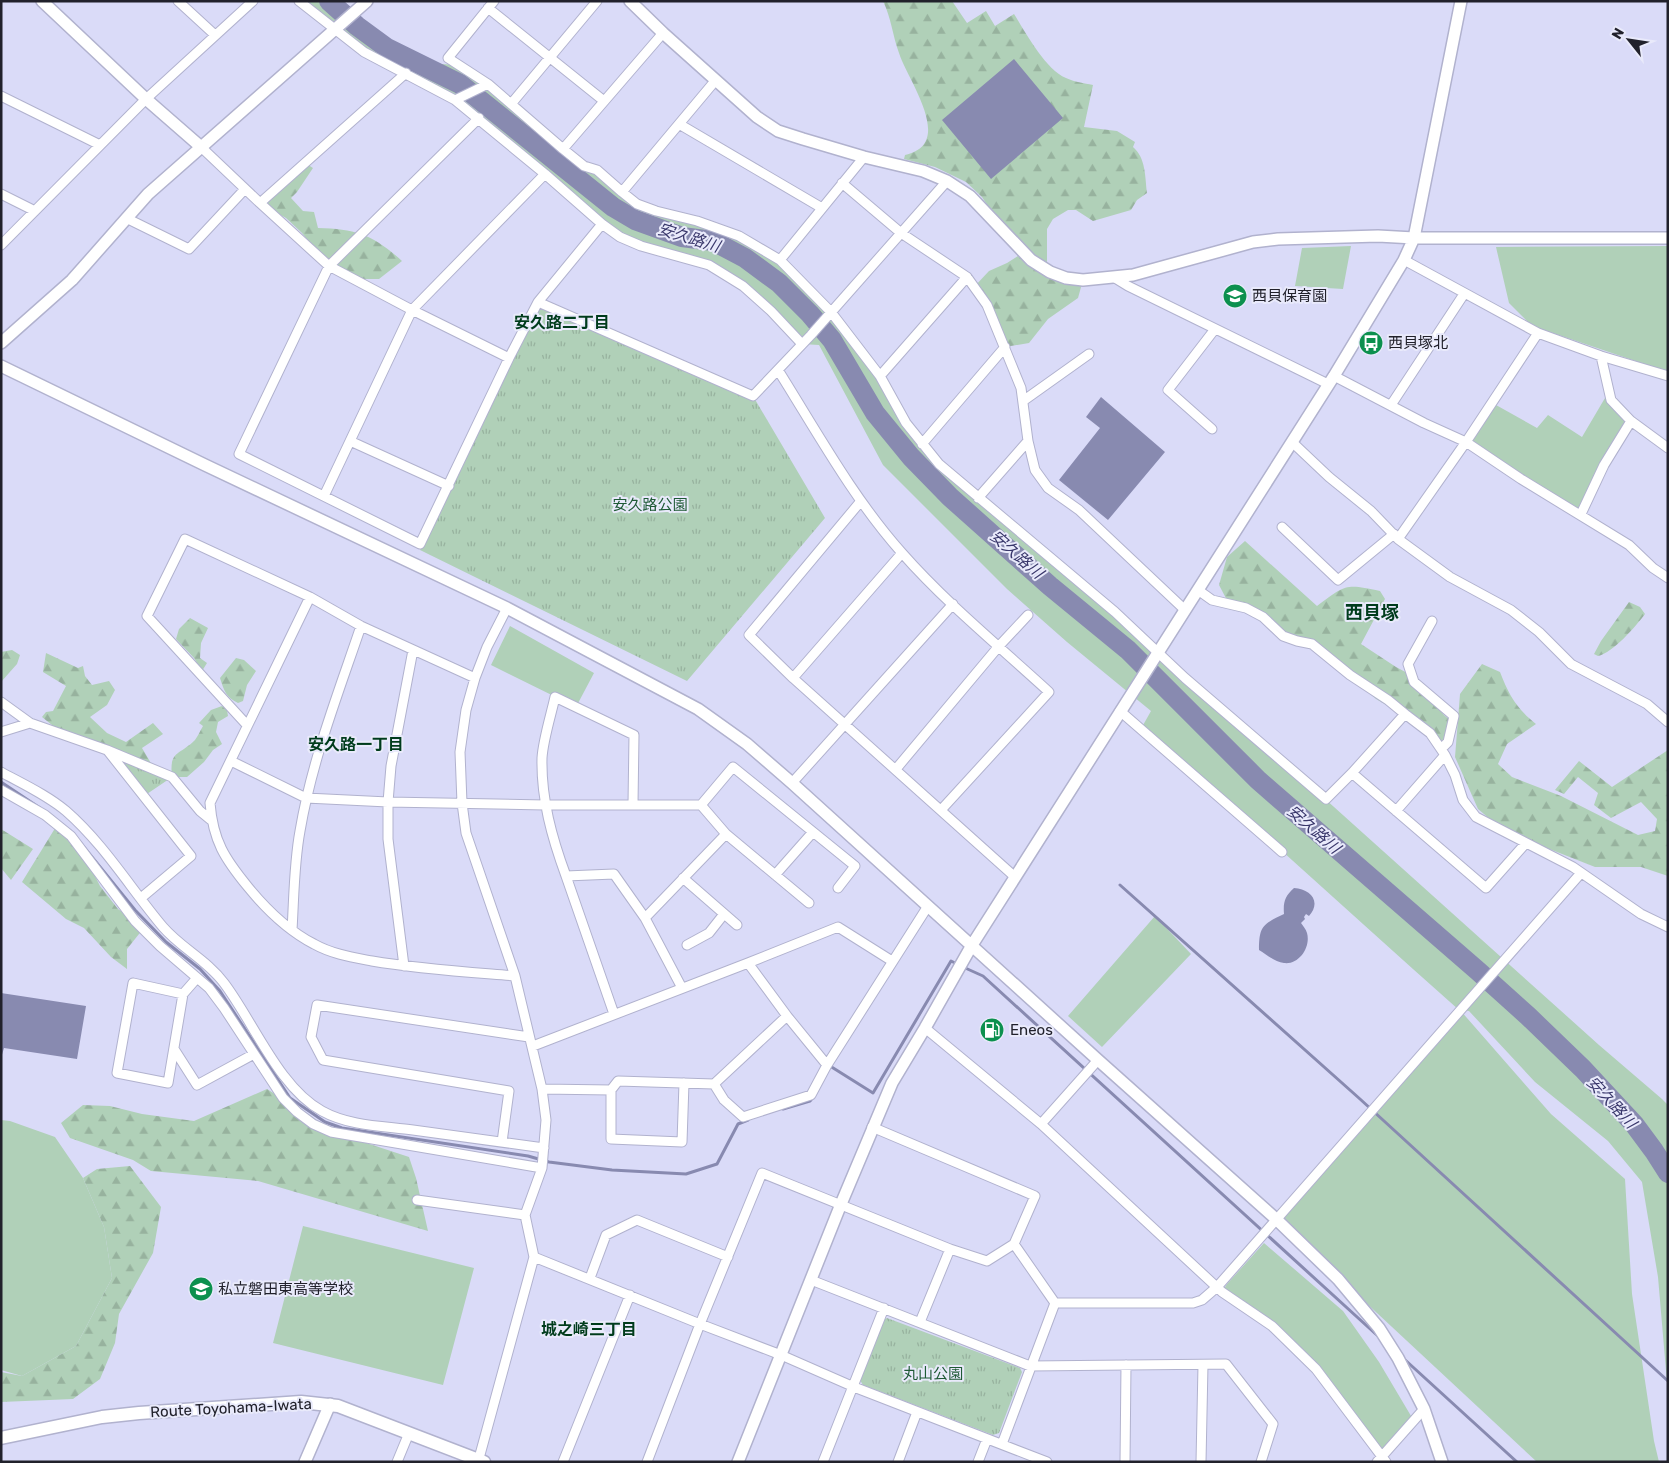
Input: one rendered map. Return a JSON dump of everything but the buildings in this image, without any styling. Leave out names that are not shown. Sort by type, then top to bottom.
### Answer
[{"type":"main road","name":"Route Toyohama-Iwata","points":[[1,1438],[102,1417],[139,1412],[302,1402],[338,1406],[480,1461]]},
{"type":"street","points":[[42,1],[329,266],[509,358]]},
{"type":"street","points":[[178,1],[215,35]]},
{"type":"street","points":[[1,245],[146,99],[253,1]]},
{"type":"street","points":[[300,1],[364,52],[458,99],[602,224],[620,236],[641,246],[709,265],[743,286],[771,311],[802,344]]},
{"type":"street","points":[[1,343],[72,280],[148,194],[368,1]]},
{"type":"street","points":[[511,104],[598,1]]},
{"type":"street","points":[[630,1],[757,118],[778,131],[864,157],[923,171],[947,181],[970,196],[1031,260],[1043,268],[1066,278],[1083,280],[1133,275],[1253,242],[1269,240],[1378,236],[1414,238],[1668,238]]},
{"type":"street","points":[[738,1462],[892,1082],[926,1028],[972,945],[1292,442],[1404,260],[1414,238],[1461,1]]},
{"type":"street","points":[[604,101],[551,58],[491,5],[448,58],[511,104],[584,166],[597,170],[638,204],[656,211],[697,221],[739,236],[780,260],[831,312],[880,376],[906,423],[939,464],[1115,612],[1326,799],[1352,773],[1404,714]]},
{"type":"street","points":[[563,149],[663,33]]},
{"type":"street","points":[[260,203],[406,73]]},
{"type":"street","points":[[622,192],[715,81]]},
{"type":"street","points":[[458,99],[485,85]]},
{"type":"street","points":[[1,96],[100,145]]},
{"type":"street","points":[[479,118],[329,266],[239,454],[420,544],[509,358],[538,302],[602,224]]},
{"type":"street","points":[[679,124],[822,208]]},
{"type":"street","points":[[780,260],[864,157]]},
{"type":"street","points":[[324,496],[412,310],[545,174]]},
{"type":"street","points":[[538,302],[753,396],[811,335],[947,181]]},
{"type":"street","points":[[842,183],[900,233],[967,277],[987,305],[1021,388],[1028,441],[1035,470],[1048,488],[1079,510],[1185,610]]},
{"type":"street","points":[[126,218],[189,249],[245,189]]},
{"type":"street","points":[[1,194],[35,211]]},
{"type":"street","points":[[1404,260],[1538,333],[1602,356],[1668,376]]},
{"type":"street","points":[[880,376],[967,277]]},
{"type":"street","points":[[1115,278],[1215,329],[1392,405],[1424,423],[1466,442],[1521,479],[1629,545],[1653,568],[1668,578]]},
{"type":"street","points":[[1392,405],[1464,294]]},
{"type":"street","points":[[1212,429],[1168,390],[1215,329]]},
{"type":"street","points":[[1282,527],[1338,580],[1396,536],[1466,442],[1538,333]]},
{"type":"street","points":[[922,444],[1005,347]]},
{"type":"street","points":[[1022,401],[1089,354]]},
{"type":"street","points":[[1602,356],[1611,400],[1631,421],[1668,448]]},
{"type":"street","points":[[1,366],[507,608],[698,709],[747,744],[792,782],[1276,1219],[1338,1279],[1379,1328],[1398,1358],[1424,1410],[1442,1462]]},
{"type":"street","points":[[778,370],[861,501],[902,554],[953,604],[1049,692],[941,810]]},
{"type":"street","points":[[1581,514],[1604,465],[1631,421]]},
{"type":"street","points":[[350,441],[449,486]]},
{"type":"street","points":[[978,498],[1028,441]]},
{"type":"street","points":[[1292,442],[1329,477],[1371,511],[1396,536],[1450,577],[1511,610],[1539,632],[1571,664],[1647,704],[1668,722]]},
{"type":"street","points":[[861,501],[750,635],[793,678],[1015,877]]},
{"type":"street","points":[[247,725],[147,616],[185,539],[310,598],[361,626],[475,678]]},
{"type":"street","points":[[793,678],[902,554]]},
{"type":"street","points":[[1198,590],[1212,600],[1246,608],[1263,617],[1283,636],[1312,644],[1350,675],[1388,700],[1430,733],[1455,775],[1463,800],[1476,817],[1581,873],[1641,914],[1668,927]]},
{"type":"street","points":[[310,598],[210,803],[211,820],[215,836],[231,866],[252,892],[292,930],[314,944],[338,955],[404,966],[515,976]]},
{"type":"street","points":[[792,782],[953,604]]},
{"type":"street","points":[[480,1461],[534,1257],[525,1215],[542,1168],[546,1120],[542,1089],[515,976],[466,834],[462,803],[460,752],[466,710],[475,678],[487,647],[507,608]]},
{"type":"street","points":[[896,769],[999,646],[1028,615]]},
{"type":"street","points":[[1396,811],[1443,752],[1448,742],[1454,716],[1414,682],[1408,664],[1432,621]]},
{"type":"street","points":[[292,930],[300,833],[306,798],[318,750],[361,626]]},
{"type":"street","points":[[404,966],[388,839],[388,802],[391,766],[413,650]]},
{"type":"street","points":[[614,1014],[553,842],[545,805],[542,756],[555,696],[634,735],[634,804]]},
{"type":"street","points":[[1,702],[30,723],[107,750],[172,777],[200,811],[211,820]]},
{"type":"street","points":[[1120,711],[1282,852]]},
{"type":"street","points":[[1,732],[30,723]]},
{"type":"street","points":[[107,750],[191,856],[141,898]]},
{"type":"street","points":[[231,761],[306,798],[388,802],[545,805],[701,804],[733,767],[855,866],[838,888]]},
{"type":"street","points":[[1,772],[32,788],[65,810],[86,831],[164,928],[209,966],[223,982],[279,1068],[294,1088],[310,1104],[344,1121],[544,1148]]},
{"type":"street","points":[[1352,773],[1486,888],[1526,843]]},
{"type":"street","points":[[1,790],[45,815],[71,836],[135,921],[160,946],[208,988],[224,1008],[283,1098],[313,1124],[331,1132],[542,1168]]},
{"type":"street","points":[[701,804],[726,834],[809,903]]},
{"type":"street","points":[[775,875],[813,832]]},
{"type":"street","points":[[645,918],[726,834]]},
{"type":"street","points":[[98,872],[112,862]]},
{"type":"street","points":[[1055,1303],[1193,1303],[1202,1300],[1218,1286],[1581,873]]},
{"type":"street","points":[[566,876],[614,874],[645,918],[682,988]]},
{"type":"street","points":[[683,878],[737,925]]},
{"type":"street","points":[[714,1084],[724,1100],[743,1117],[811,1095],[828,1064],[928,906]]},
{"type":"street","points":[[687,945],[709,933],[724,914]]},
{"type":"street","points":[[502,1142],[509,1091],[323,1060],[311,1037],[317,1005],[531,1042],[614,1014],[838,927],[892,961]]},
{"type":"street","points":[[748,963],[787,1016],[828,1064]]},
{"type":"street","points":[[183,994],[133,983],[117,1073],[168,1083],[183,994],[197,978]]},
{"type":"street","points":[[684,1083],[682,1142],[611,1139],[611,1090],[618,1081],[684,1083],[714,1084],[787,1016]]},
{"type":"street","points":[[926,1028],[1041,1124],[1218,1286],[1222,1292],[1272,1326],[1316,1369],[1381,1460],[1424,1410]]},
{"type":"street","points":[[174,1049],[197,1085],[254,1054]]},
{"type":"street","points":[[1041,1124],[1098,1060]]},
{"type":"street","points":[[268,1074],[279,1068]]},
{"type":"street","points":[[542,1089],[611,1090]]},
{"type":"street","points":[[648,1462],[700,1324],[762,1173],[987,1261],[1014,1244],[1036,1196],[872,1128]]},
{"type":"street","points":[[417,1200],[525,1215]]},
{"type":"street","points":[[590,1278],[606,1235],[637,1220],[728,1257]]},
{"type":"street","points":[[1014,1244],[1055,1303]]},
{"type":"street","points":[[920,1322],[950,1248]]},
{"type":"street","points":[[534,1257],[781,1355],[854,1387],[1047,1462]]},
{"type":"street","points":[[811,1280],[1030,1366],[1226,1364],[1274,1424],[1261,1462]]},
{"type":"street","points":[[563,1462],[630,1295]]},
{"type":"street","points":[[1002,1444],[1055,1303]]},
{"type":"street","points":[[823,1462],[884,1308]]},
{"type":"street","points":[[1200,1462],[1203,1364]]},
{"type":"street","points":[[1125,1462],[1126,1366]]},
{"type":"street","points":[[305,1462],[330,1404]]},
{"type":"street","points":[[898,1462],[918,1412]]},
{"type":"street","points":[[397,1462],[409,1433]]},
{"type":"street","points":[[978,1462],[987,1439]]},
{"type":"green space","points":[[302,1],[343,1],[363,22],[389,40],[441,64],[458,65],[642,206],[712,228],[780,260],[840,323],[880,376],[916,439],[1002,519],[1324,798],[1668,1105],[1668,1394],[1658,1277],[1642,1182],[1608,1141],[1535,1082],[1469,1011],[1460,1010],[1551,1114],[1625,1179],[1632,1294],[1654,1441],[1659,1462],[1537,1462],[1276,1219],[1459,1010],[1142,727],[1151,711],[1067,642],[1007,589],[883,465],[819,345],[802,344],[743,286],[709,265],[616,234],[442,93],[364,52]]},
{"type":"green space","points":[[883,1],[952,1],[967,23],[986,11],[995,26],[1014,14],[1043,59],[1051,67],[1069,79],[1093,85],[1084,127],[1117,131],[1135,142],[1133,147],[1143,162],[1147,193],[1137,200],[1131,210],[1093,221],[1076,210],[1068,210],[1053,219],[1047,229],[1047,271],[1083,280],[1078,298],[1048,319],[1029,343],[1005,347],[974,287],[989,271],[1018,256],[1044,269],[1006,234],[982,197],[966,182],[935,167],[904,159],[905,155],[920,149],[927,138],[928,125],[918,95],[899,53]]},
{"type":"green space","points":[[305,163],[313,168],[291,198],[303,211],[314,212],[318,228],[343,230],[364,235],[382,245],[402,261],[379,279],[353,279],[329,266],[302,233],[286,218],[260,203]]},
{"type":"green space","points":[[1351,246],[1343,289],[1295,286],[1302,248]]},
{"type":"green space","points":[[1668,246],[1668,372],[1532,326],[1509,303],[1496,247]]},
{"type":"green space","name":"安久路公園","points":[[538,302],[753,396],[825,518],[687,681],[420,550]]},
{"type":"green space","points":[[1605,398],[1611,400],[1628,426],[1577,512],[1468,439],[1496,405],[1537,428],[1548,415],[1582,437]]},
{"type":"green space","points":[[1245,541],[1317,606],[1346,588],[1359,587],[1380,591],[1385,599],[1361,644],[1411,675],[1452,722],[1441,749],[1415,722],[1376,699],[1312,644],[1283,636],[1263,617],[1229,604],[1219,585],[1227,557]]},
{"type":"green space","points":[[1629,602],[1640,607],[1645,614],[1617,645],[1604,654],[1598,656],[1594,654],[1601,641]]},
{"type":"green space","points":[[190,618],[208,628],[201,643],[200,658],[207,663],[202,671],[194,658],[176,639],[179,629]]},
{"type":"green space","points":[[510,626],[594,673],[576,707],[491,665]]},
{"type":"green space","points":[[12,650],[20,655],[17,664],[1,682],[1,652]]},
{"type":"green space","points":[[46,653],[78,668],[83,666],[85,676],[92,685],[109,681],[115,690],[107,705],[90,717],[107,733],[126,742],[153,723],[163,734],[142,748],[152,765],[57,729],[42,717],[46,712],[53,711],[66,686],[43,672]]},
{"type":"green space","points":[[236,658],[244,660],[256,671],[247,685],[243,701],[238,703],[226,693],[220,678]]},
{"type":"green space","points":[[1482,664],[1500,672],[1514,701],[1536,724],[1507,744],[1498,764],[1512,777],[1561,796],[1638,835],[1655,831],[1657,819],[1641,802],[1611,818],[1594,805],[1598,793],[1578,777],[1564,794],[1555,790],[1579,761],[1612,787],[1668,750],[1668,876],[1641,867],[1595,867],[1504,831],[1478,809],[1455,757],[1460,694]]},
{"type":"green space","points":[[222,706],[227,710],[228,716],[218,722],[216,732],[222,744],[213,750],[204,762],[187,777],[172,777],[172,762],[176,754],[195,740],[203,726],[199,723],[211,710]]},
{"type":"green space","points":[[107,750],[172,777],[144,796]]},
{"type":"green space","points":[[57,825],[83,852],[100,886],[118,909],[143,929],[127,949],[127,969],[111,957],[84,928],[66,919],[22,882]]},
{"type":"green space","points":[[1,829],[33,849],[11,880],[1,868]]},
{"type":"green space","points":[[1155,916],[1191,954],[1102,1047],[1068,1016]]},
{"type":"green space","points":[[267,1089],[336,1133],[409,1157],[416,1178],[428,1231],[258,1181],[151,1171],[133,1160],[70,1138],[61,1123],[83,1105],[110,1106],[142,1114],[194,1121]]},
{"type":"green space","points":[[1,1120],[10,1121],[55,1137],[83,1178],[104,1227],[112,1278],[76,1346],[22,1376],[1,1370]]},
{"type":"green space","points":[[130,1166],[161,1207],[153,1253],[119,1314],[115,1343],[100,1379],[73,1399],[1,1402],[1,1372],[22,1376],[76,1346],[112,1278],[104,1227],[83,1178],[97,1169]]},
{"type":"green space","points":[[303,1226],[474,1268],[443,1385],[273,1343]]},
{"type":"green space","points":[[1264,1243],[1343,1311],[1379,1362],[1414,1421],[1385,1452],[1294,1347],[1222,1292]]},
{"type":"green space","name":"丸山公園","points":[[887,1318],[1020,1368],[1022,1372],[999,1433],[993,1435],[863,1385],[860,1380],[883,1320]]},
{"type":"water","points":[[1014,59],[1063,118],[991,179],[942,120]]},
{"type":"water","points":[[1101,397],[1165,452],[1108,520],[1059,480],[1100,428],[1086,417]]},
{"type":"water","points":[[1294,888],[1309,893],[1314,901],[1314,905],[1313,911],[1309,916],[1306,914],[1305,919],[1301,923],[1308,938],[1303,954],[1294,961],[1284,963],[1274,960],[1259,950],[1260,936],[1267,923],[1284,914],[1285,899]]},
{"type":"water","points":[[1,993],[86,1006],[77,1059],[4,1048],[1,1058]]},
{"type":"waterway","name":"安久路川","points":[[329,1],[357,26],[387,48],[460,84],[613,207],[635,220],[682,237],[713,241],[745,258],[779,283],[810,314],[832,340],[875,413],[911,457],[950,497],[1050,586],[1128,650],[1258,780],[1528,1016],[1583,1069],[1634,1124],[1668,1173]]},
{"type":"waterway","points":[[1,782],[40,808]]},
{"type":"waterway","points":[[79,841],[135,910],[166,942],[200,969],[220,991],[290,1098],[325,1122],[342,1128],[528,1156],[549,1162],[612,1170],[686,1174],[717,1164],[738,1124],[748,1120]]},
{"type":"waterway","points":[[1120,885],[1360,1099],[1668,1381]]},
{"type":"waterway","points":[[830,1067],[873,1093],[951,961],[957,964]]},
{"type":"waterway","points":[[963,967],[983,976],[1379,1337]]},
{"type":"waterway","points":[[783,1109],[810,1101],[813,1097]]},
{"type":"waterway","points":[[1403,1358],[1517,1462]]},
{"type":"place","name":"西貝保育園","points":[[1235,296]]},
{"type":"place","name":"西貝塚北","points":[[1371,343]]},
{"type":"place","name":"Eneos","points":[[992,1030]]},
{"type":"place","name":"私立磐田東高等学校","points":[[201,1289]]},
{"type":"district","name":"安久路二丁目","points":[[562,322]]},
{"type":"district","name":"西貝塚","points":[[1372,613]]},
{"type":"district","name":"安久路一丁目","points":[[356,744]]},
{"type":"district","name":"城之崎三丁目","points":[[589,1329]]}]
